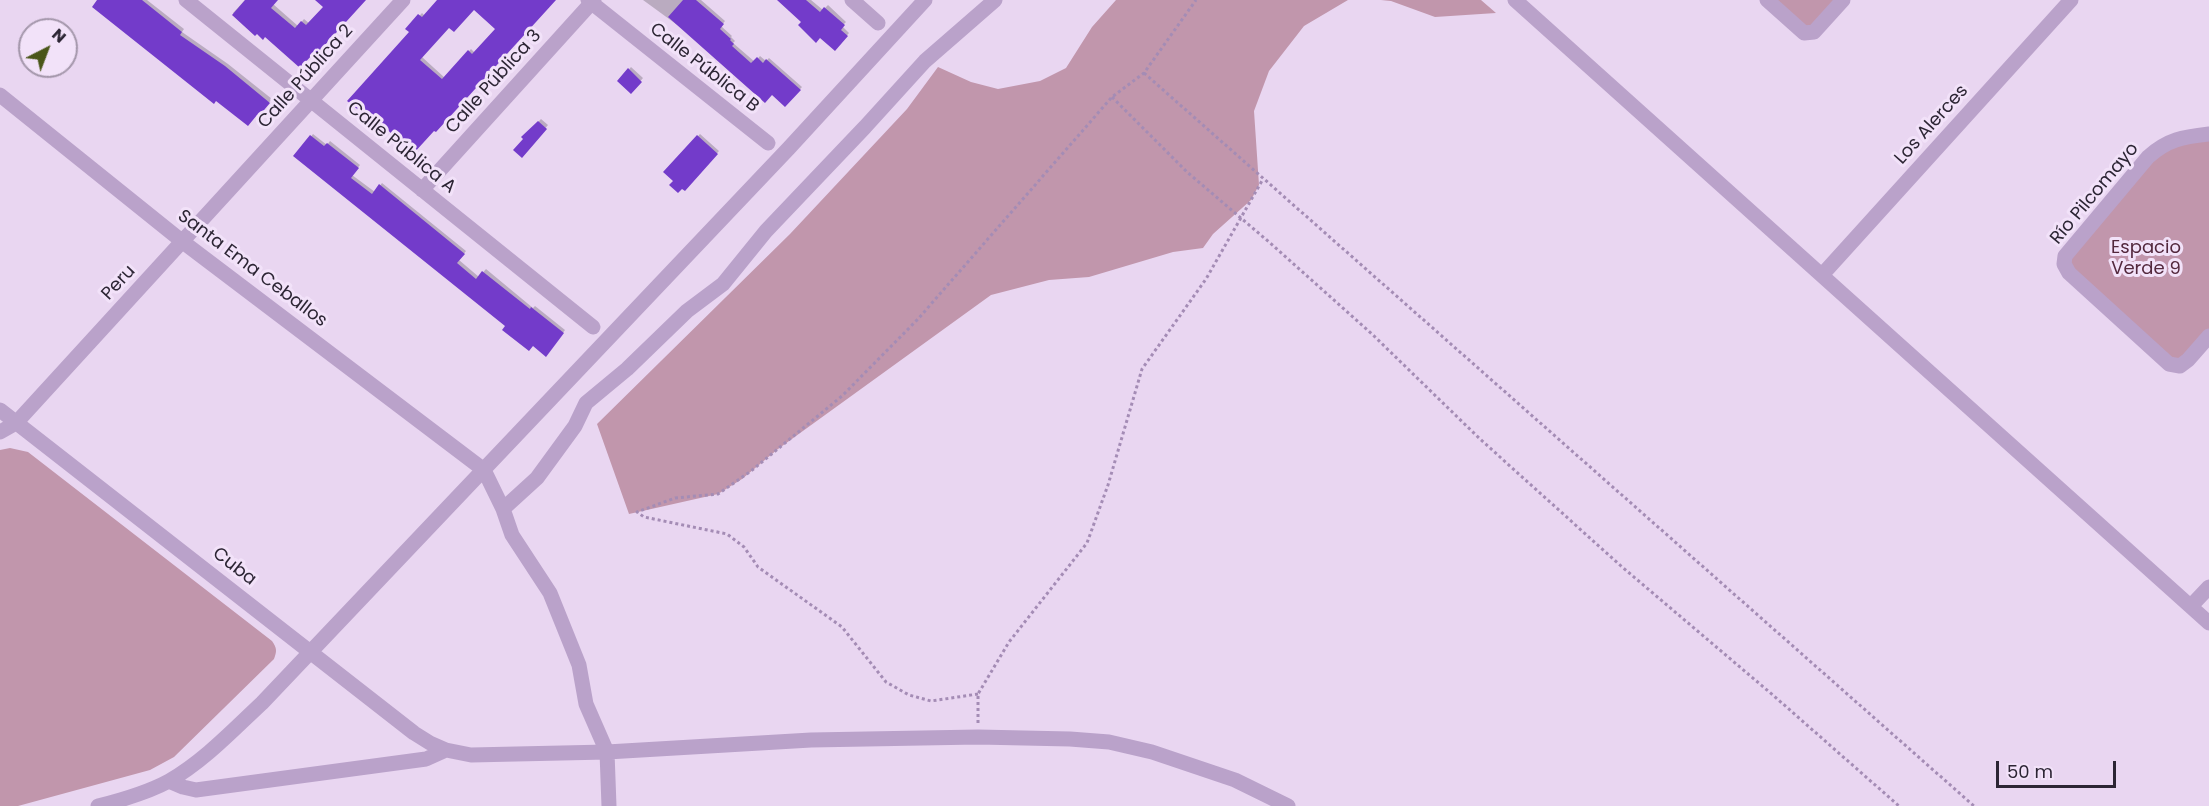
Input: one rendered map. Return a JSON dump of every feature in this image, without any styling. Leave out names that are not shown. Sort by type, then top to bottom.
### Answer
[{"type":"street","name":"Calle Pública A","points":[[186,0],[204,5],[311,100],[593,327]]},
{"type":"street","name":"Calle Pública 2","points":[[262,154],[403,0]]},
{"type":"street","points":[[852,0],[878,23]]},
{"type":"street","points":[[98,806],[142,793],[169,781],[206,755],[262,703],[789,148],[925,0]]},
{"type":"street","points":[[503,508],[537,478],[575,426],[586,403],[627,369],[687,311],[723,284],[766,231],[925,61],[995,0]]},
{"type":"street","points":[[1515,0],[2209,623]]},
{"type":"street","points":[[1767,0],[1804,33],[1814,32],[1843,0]]},
{"type":"street","name":"Los Alerces","points":[[1822,276],[2071,0]]},
{"type":"street","name":"Calle Pública B","points":[[591,1],[768,143]]},
{"type":"street","name":"Calle Pública 3","points":[[422,190],[591,1]]},
{"type":"street","name":"Santa Ema Ceballos","points":[[0,95],[183,242],[484,470]]},
{"type":"street","name":"Río Pilcomayo","points":[[2209,134],[2175,140],[2162,145],[2148,157],[2065,256],[2064,264],[2069,273],[2169,364],[2180,366],[2209,336]]},
{"type":"street","name":"Peru","points":[[0,432],[16,423],[262,154]]},
{"type":"street","name":"Cuba","points":[[0,410],[414,732],[446,750]]},
{"type":"street","points":[[484,470],[503,508],[512,535],[550,593],[579,665],[586,704],[607,752],[609,806]]},
{"type":"street","points":[[2191,606],[2209,586]]},
{"type":"street","points":[[169,781],[196,790],[426,759],[446,750],[471,754],[607,752],[811,740],[978,737],[1070,739],[1110,742],[1152,752],[1235,780],[1288,806]]},
{"type":"path","points":[[978,694],[932,701],[909,695],[886,682],[842,627],[758,567],[744,547],[727,534],[644,517],[638,512],[675,498],[718,494],[751,471],[842,396],[918,319],[1112,97],[1144,73],[1196,0]]},
{"type":"path","points":[[1144,73],[1974,806]]},
{"type":"path","points":[[1112,97],[1187,172],[1373,335],[1480,439],[1621,566],[1899,806]]},
{"type":"path","points":[[978,737],[978,694],[1009,642],[1087,543],[1108,485],[1142,369],[1206,279],[1263,179]]},
{"type":"green space","points":[[1116,0],[1348,0],[1304,26],[1269,71],[1254,111],[1259,185],[1251,200],[1213,234],[1203,248],[1173,252],[1089,277],[1049,280],[991,295],[778,449],[742,479],[718,494],[629,514],[597,424],[790,234],[907,109],[938,67],[971,82],[998,89],[1040,81],[1066,68],[1092,27]]},
{"type":"green space","points":[[1381,0],[1481,0],[1496,13],[1435,17],[1391,1]]},
{"type":"green space","points":[[1767,0],[1843,0],[1814,32]]},
{"type":"green space","name":"Espacio Verde 9","points":[[2209,134],[2209,336],[2180,366],[2069,273],[2065,256],[2148,157]]},
{"type":"green space","points":[[10,448],[28,452],[272,641],[276,652],[274,659],[174,757],[150,770],[18,806],[0,806],[0,450]]},
{"type":"building","points":[[97,0],[142,0],[182,32],[180,35],[225,66],[270,103],[248,126],[216,101],[214,104],[92,7]]},
{"type":"building","points":[[245,0],[278,0],[271,8],[295,28],[301,21],[306,25],[323,7],[315,0],[366,0],[315,56],[313,54],[300,68],[265,37],[263,40],[257,34],[255,36],[232,15]]},
{"type":"building","points":[[437,0],[556,0],[436,132],[434,131],[413,154],[376,119],[374,122],[347,101],[409,32],[405,29],[418,14],[422,17]],"holes":[[[474,10],[495,29],[472,54],[468,50],[442,79],[420,60],[449,28],[454,32]]]},
{"type":"building","points":[[683,0],[696,0],[724,24],[720,29],[731,39],[734,44],[732,46],[751,63],[757,57],[763,63],[766,59],[801,90],[785,107],[772,95],[765,103],[668,17]]},
{"type":"building","points":[[777,0],[806,0],[820,12],[824,7],[845,25],[841,30],[848,36],[835,51],[820,38],[816,43],[798,25],[801,22]]},
{"type":"building","points":[[628,68],[642,82],[631,94],[617,81]]},
{"type":"building","points":[[538,121],[547,129],[522,158],[513,150],[523,139],[521,137]]},
{"type":"building","points":[[310,135],[324,146],[327,143],[359,168],[351,178],[372,194],[379,184],[465,254],[457,263],[476,279],[482,271],[564,333],[546,357],[533,346],[529,351],[502,330],[505,326],[293,156]]},
{"type":"building","points":[[697,135],[718,154],[685,191],[682,189],[678,193],[669,185],[673,181],[663,172]]}]
